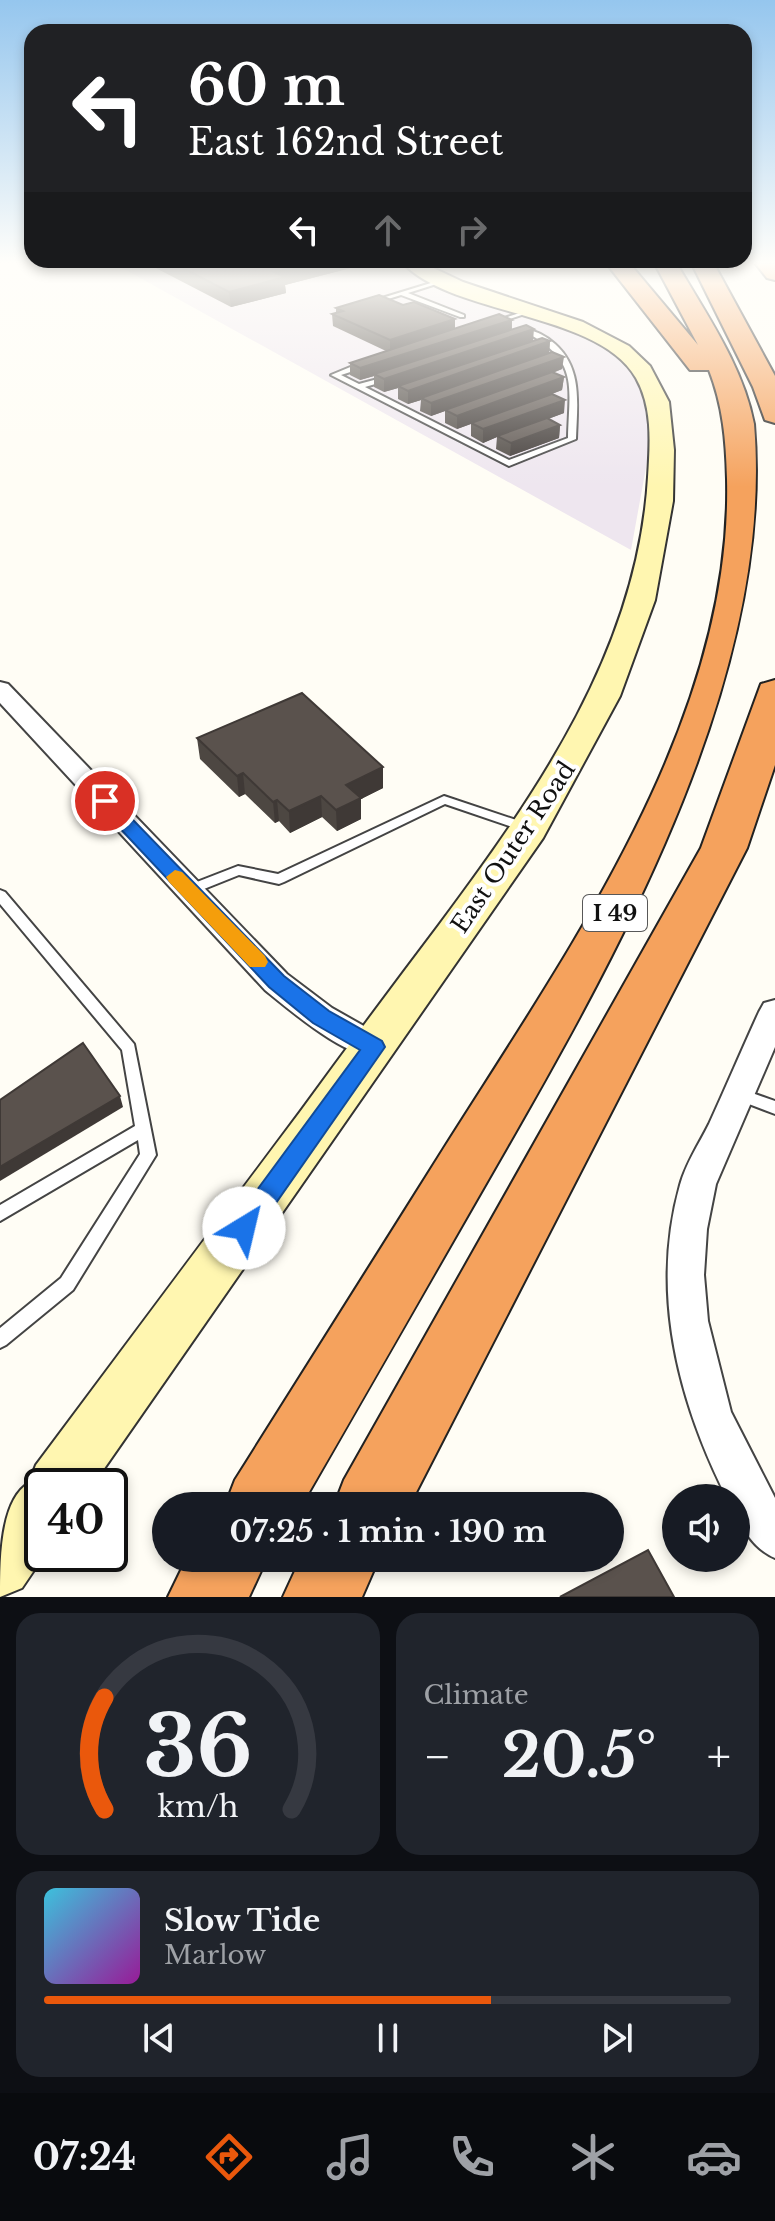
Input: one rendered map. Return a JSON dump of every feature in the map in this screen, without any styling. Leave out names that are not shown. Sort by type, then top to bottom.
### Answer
[{"type":"highway","points":[[680,339],[754,409]]},
{"type":"highway","name":"I 49","points":[[705,339],[727,382],[754,409]]},
{"type":"highway","name":"I 49","points":[[269,1492],[600,941],[676,795],[727,645],[742,567],[745,484],[740,426],[767,387],[742,339]]},
{"type":"highway","name":"I 49","points":[[378,1492],[724,848],[770,720],[775,692]]},
{"type":"highway","points":[[206,1597],[221,1572]]},
{"type":"highway","points":[[321,1597],[334,1572]]},
{"type":"street","name":"East Outer Road","points":[[70,1468],[530,829],[575,754],[609,682],[634,617],[655,544],[662,488],[657,393],[633,359],[598,339]]},
{"type":"street","points":[[0,689],[188,891],[297,1000],[374,1047]]},
{"type":"street","points":[[775,1012],[699,1181],[688,1224],[684,1272],[688,1324],[710,1408],[736,1469],[775,1536]]},
{"type":"street","points":[[0,1566],[24,1532]]},
{"type":"lane","points":[[377,361],[335,375],[509,463],[572,439],[572,372],[563,355],[546,339]]},
{"type":"lane","points":[[537,346],[551,341]]},
{"type":"lane","points":[[548,360],[563,355]]},
{"type":"lane","points":[[558,377],[572,372]]},
{"type":"lane","points":[[359,387],[401,373]]},
{"type":"lane","points":[[557,398],[572,393]]},
{"type":"lane","points":[[383,399],[397,394]]},
{"type":"lane","points":[[405,411],[420,405]]},
{"type":"lane","points":[[557,422],[572,416]]},
{"type":"lane","points":[[430,423],[445,418]]},
{"type":"lane","points":[[455,436],[470,430]]},
{"type":"lane","points":[[482,449],[497,444]]},
{"type":"lane","points":[[188,891],[238,870],[279,879],[444,800],[530,829]]},
{"type":"lane","points":[[0,895],[129,1048],[148,1155],[67,1284],[0,1339]]},
{"type":"lane","points":[[738,1094],[775,1108]]},
{"type":"lane","points":[[0,1214],[143,1129]]},
{"type":"shaded area","points":[[249,339],[589,339],[625,360],[648,392],[651,440],[631,550]]},
{"type":"building","points":[[424,339],[453,339],[360,368],[350,363]]},
{"type":"building","points":[[484,339],[505,339],[384,379],[374,374]]},
{"type":"building","points":[[540,339],[550,341],[408,391],[398,386]]},
{"type":"building","points":[[552,352],[564,357],[431,403],[421,398]]},
{"type":"building","points":[[552,372],[564,377],[457,416],[445,410]]},
{"type":"building","points":[[552,394],[565,400],[483,429],[471,423]]},
{"type":"building","points":[[547,418],[560,425],[511,443],[497,436]]},
{"type":"building","points":[[302,693],[383,767],[346,785],[361,798],[336,810],[321,796],[289,811],[277,800],[273,802],[243,773],[237,776],[197,738]]},
{"type":"building","points":[[83,1043],[120,1096],[0,1167],[0,1100]]},
{"type":"building","points":[[648,1550],[674,1597],[560,1597],[607,1572],[624,1572],[624,1563]]},
{"type":"slow traffic","points":[[175,877],[257,962]]},
{"type":"route","points":[[105,801],[276,982],[321,1017],[374,1047],[244,1228]]}]
